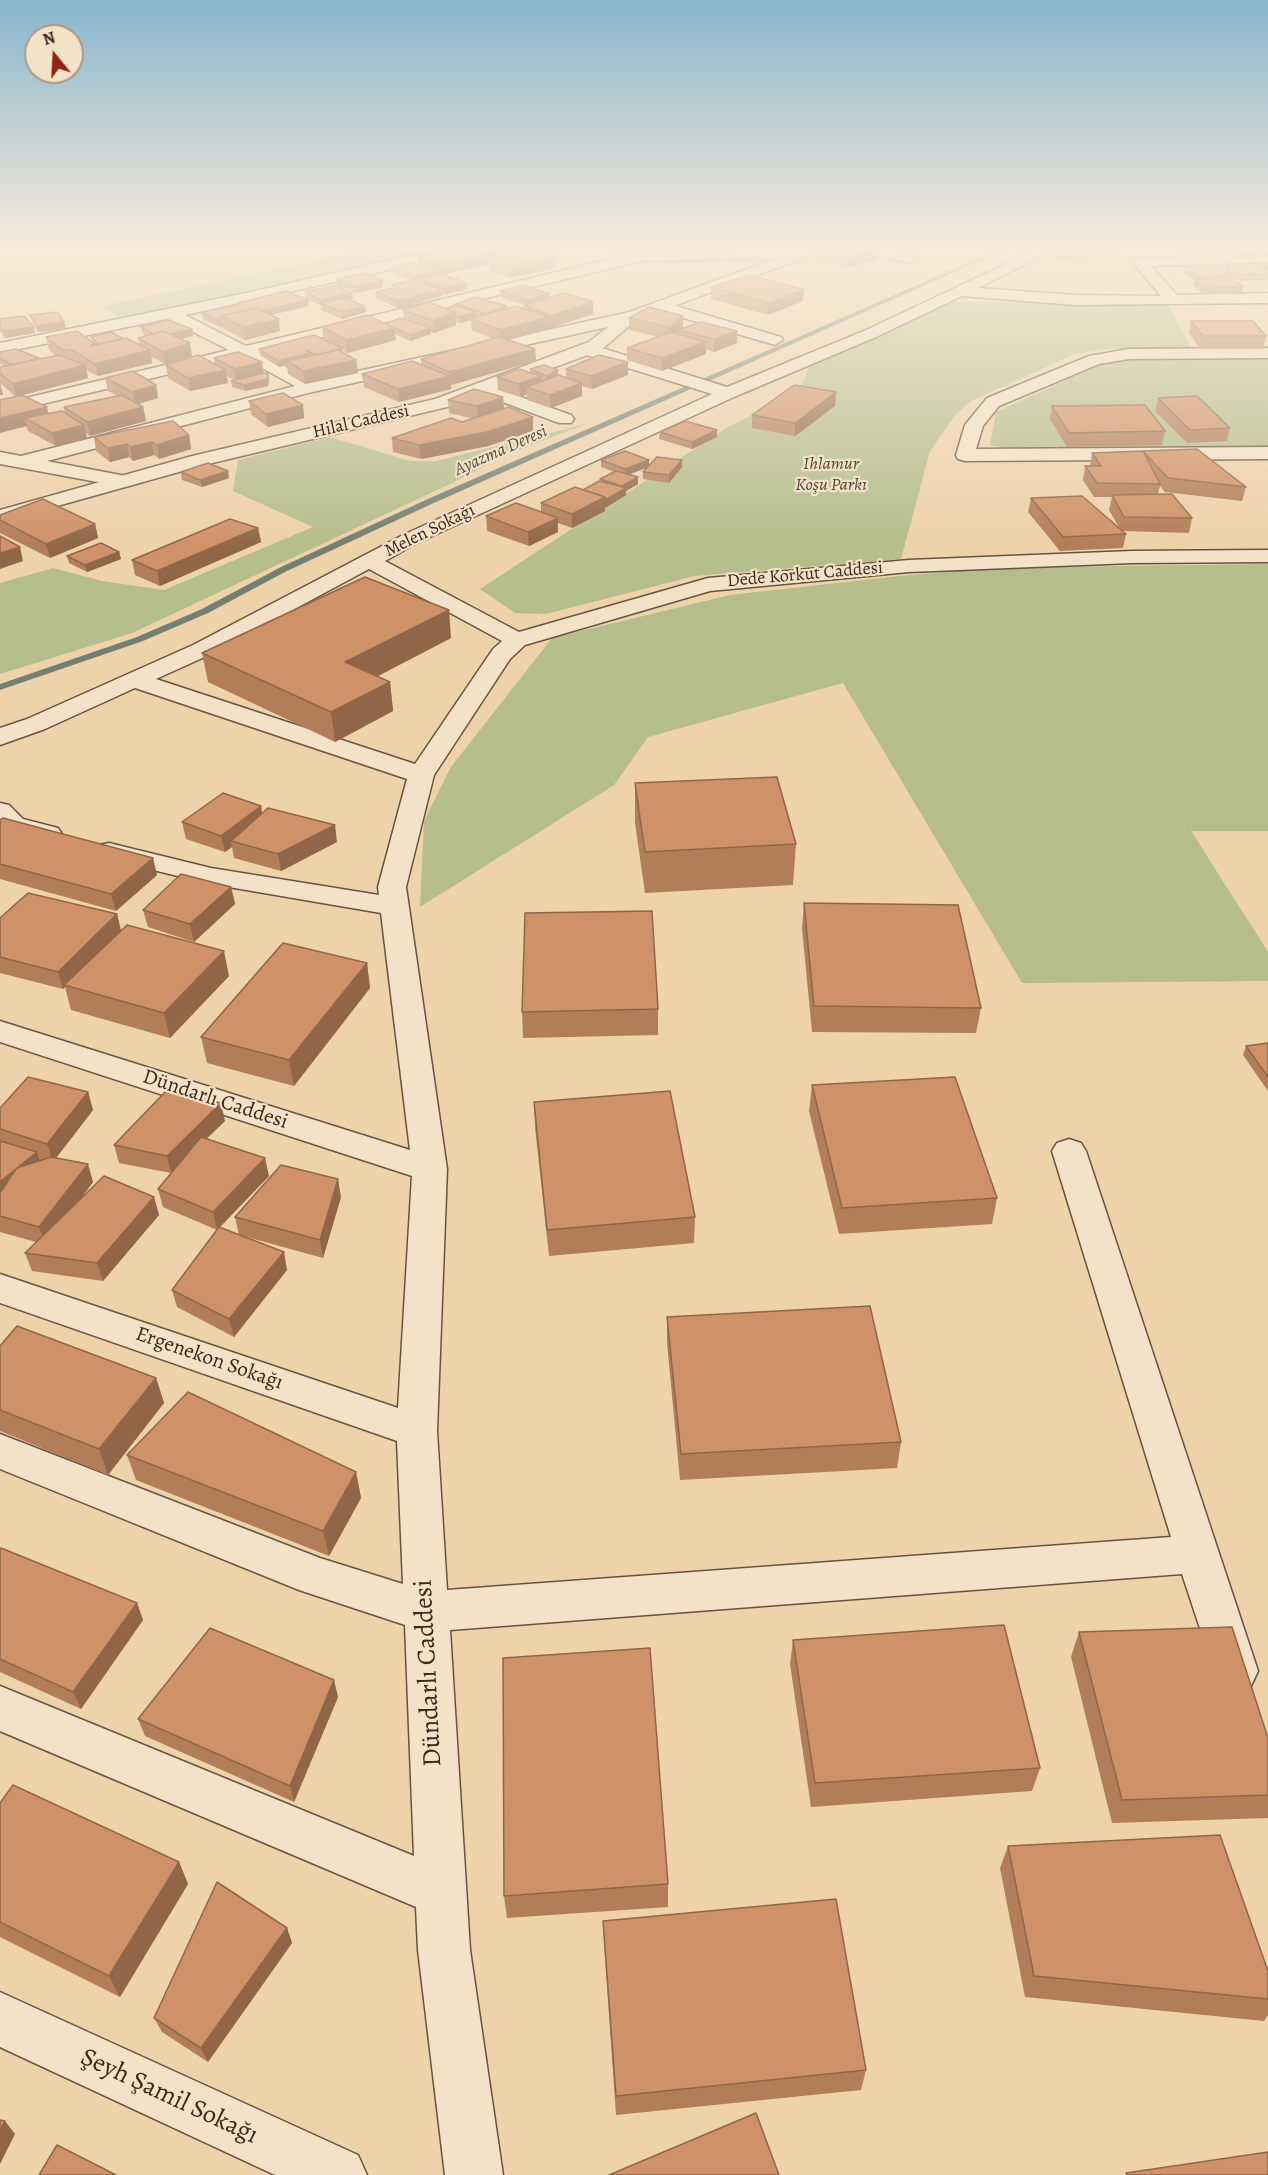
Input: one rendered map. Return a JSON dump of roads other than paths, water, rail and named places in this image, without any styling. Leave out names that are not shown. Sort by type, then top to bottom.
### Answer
[{"type":"street","points":[[233,346],[305,384],[306,388]]},
{"type":"street","points":[[0,409],[267,346]]},
{"type":"street","points":[[25,461],[306,388],[500,346]]},
{"type":"street","name":"Hilal Caddesi","points":[[0,516],[199,460],[441,403],[596,346]]},
{"type":"street","name":"Melen Sokağı","points":[[0,737],[201,650],[410,539],[728,393],[842,346]]},
{"type":"street","points":[[586,349],[728,393]]},
{"type":"street","points":[[1268,353],[1129,354],[1095,360],[993,402],[974,424],[967,441],[965,455],[1268,453]]},
{"type":"street","points":[[482,388],[565,420]]},
{"type":"street","points":[[0,458],[124,481]]},
{"type":"street","name":"Dede Korkut Caddesi","points":[[517,640],[708,585],[909,566],[1132,557],[1268,556]]},
{"type":"street","points":[[369,561],[517,640]]},
{"type":"street","name":"Dündarlı Caddesi","points":[[474,2175],[444,1950],[417,1431],[430,1169],[392,906],[392,887],[421,776],[501,654],[517,640]]},
{"type":"street","points":[[134,680],[421,776]]},
{"type":"street","points":[[4,821],[76,842],[211,876],[392,906]]},
{"type":"street","name":"Dündarlı Caddesi","points":[[0,1030],[430,1169]]},
{"type":"street","points":[[1069,1151],[1247,1707]]},
{"type":"street","name":"Ergenekon Sokağı","points":[[0,1288],[417,1431]]},
{"type":"street","points":[[0,1451],[315,1576],[426,1612],[1198,1554]]},
{"type":"street","points":[[0,1708],[441,1892]]},
{"type":"street","name":"Şeyh Şamil Sokağı","points":[[0,2019],[338,2175]]},
{"type":"waterway","name":"Ayazma Deresi","points":[[0,687],[140,639],[205,611],[284,569],[433,500],[784,346]]},
{"type":"park label","name":"Ihlamur Koşu Parkı","points":[[831,475]]}]
